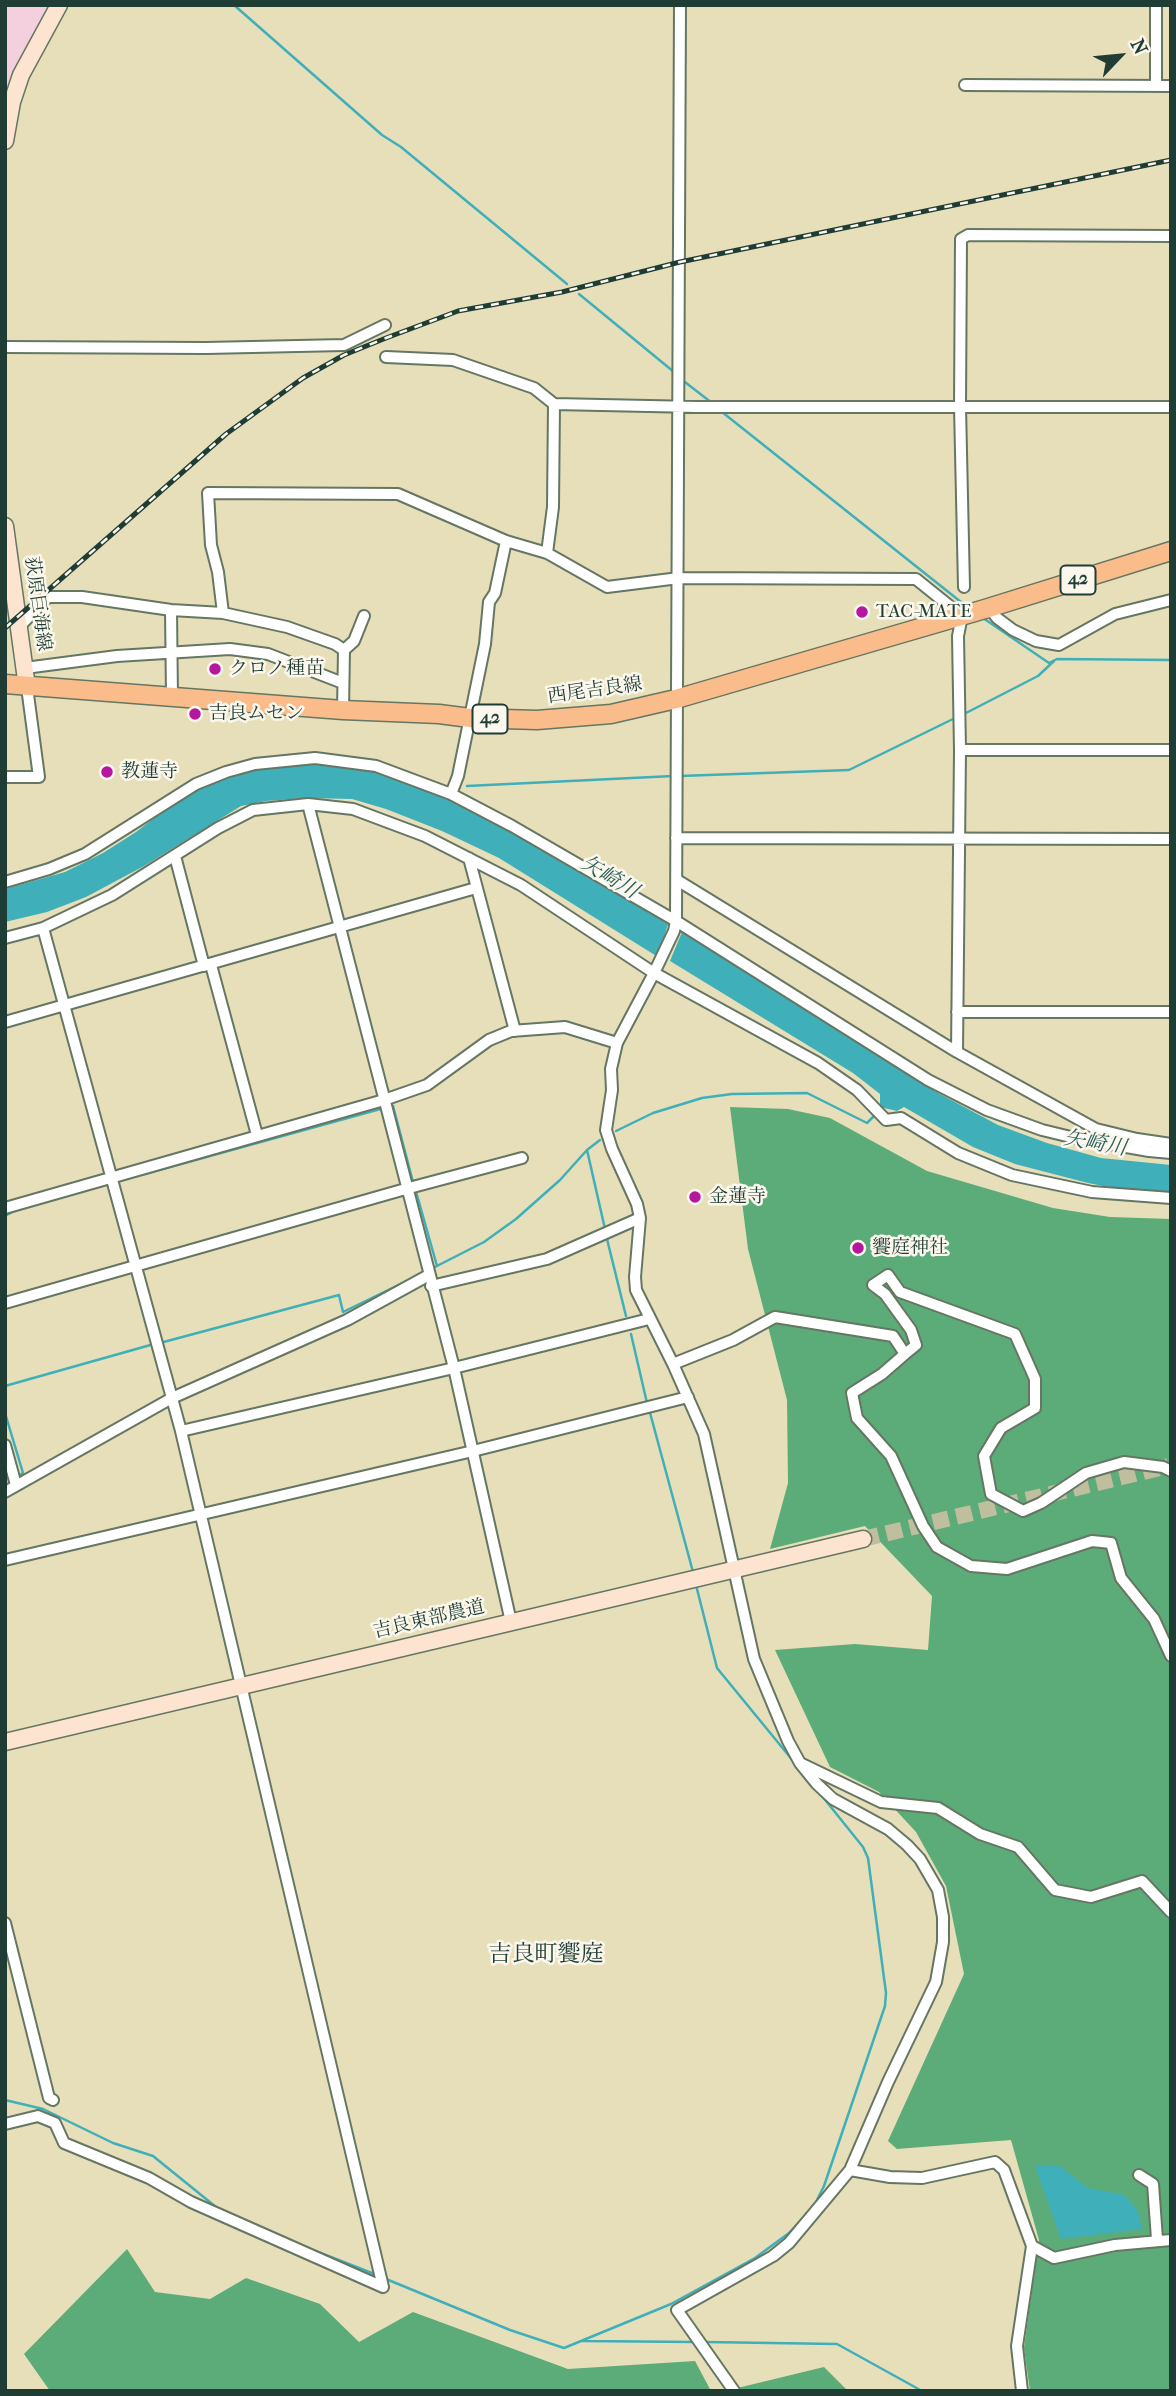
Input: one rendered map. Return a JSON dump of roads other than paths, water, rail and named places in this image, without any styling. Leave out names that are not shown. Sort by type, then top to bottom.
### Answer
[{"type":"main road","name":"西尾吉良線","points":[[5,684],[470,718],[537,720],[611,714],[676,699],[962,616],[1171,551]]},
{"type":"street","points":[[5,141],[12,102],[21,75],[59,5]]},
{"type":"street","points":[[680,5],[679,578],[675,926],[654,974],[617,1043],[611,1069],[612,1090],[606,1130],[637,1204],[639,1218],[636,1290],[704,1434],[754,1659],[788,1741],[800,1763],[833,1798],[888,1829],[907,1845],[930,1874],[938,1890],[943,1917],[943,1942],[936,1982],[850,2170],[798,2233],[773,2256],[677,2310],[734,2391]]},
{"type":"street","points":[[1156,5],[1156,86]]},
{"type":"street","points":[[965,85],[1171,86]]},
{"type":"street","points":[[964,587],[960,407],[961,239],[968,234],[1171,236]]},
{"type":"street","points":[[5,347],[206,348],[344,345],[385,325]]},
{"type":"street","points":[[386,357],[453,360],[534,388],[554,404],[679,400],[695,407],[1171,407]]},
{"type":"street","points":[[547,553],[553,507],[554,404]]},
{"type":"street","points":[[223,613],[218,572],[211,545],[208,493],[398,494],[506,541],[547,553],[607,587],[679,578],[916,579],[962,616],[958,636],[960,750],[957,1052]]},
{"type":"street","name":"荻原巨海線","points":[[5,526],[27,687]]},
{"type":"street","points":[[452,794],[485,644],[489,602],[495,593],[506,541]]},
{"type":"street","points":[[20,626],[48,597],[82,597],[171,610],[223,613],[287,627],[335,644],[344,650]]},
{"type":"street","points":[[987,608],[1013,630],[1036,641],[1059,645],[1115,614],[1171,600]]},
{"type":"street","points":[[171,610],[172,697]]},
{"type":"street","points":[[343,710],[344,650],[354,641],[364,616]]},
{"type":"street","points":[[25,668],[117,656],[230,649],[268,654],[343,682]]},
{"type":"street","points":[[5,777],[39,777],[27,687]]},
{"type":"street","points":[[960,750],[1171,750]]},
{"type":"street","points":[[5,882],[49,869],[85,854],[196,783],[255,764],[305,758],[345,760],[396,772],[452,794],[928,1080],[987,1110],[1042,1130],[1075,1138],[1171,1153]]},
{"type":"street","points":[[308,804],[409,1188],[473,1451],[511,1622]]},
{"type":"street","points":[[5,938],[43,928],[112,895],[218,828],[253,810],[308,804],[353,809],[425,836],[521,885],[654,974],[818,1063],[857,1090],[886,1120],[901,1118],[958,1153],[1012,1175],[1092,1192],[1171,1198]]},
{"type":"street","points":[[676,838],[1171,839]]},
{"type":"street","points":[[175,856],[257,1135]]},
{"type":"street","points":[[469,858],[515,1031]]},
{"type":"street","points":[[677,880],[957,1052],[1096,1129],[1171,1144]]},
{"type":"street","points":[[5,1021],[476,888]]},
{"type":"street","points":[[5,2123],[38,2116],[54,2123],[64,2143],[149,2178],[191,2202],[383,2287],[181,1431],[43,928]]},
{"type":"street","points":[[957,1012],[1171,1012]]},
{"type":"street","points":[[5,1208],[384,1100],[427,1085],[489,1040],[515,1031],[565,1027],[617,1043]]},
{"type":"street","points":[[5,1303],[522,1158]]},
{"type":"street","points":[[5,1492],[172,1398],[430,1281],[547,1259],[639,1218]]},
{"type":"street","points":[[1171,1471],[1163,1466],[1124,1462],[1086,1473],[1041,1503],[1023,1511],[991,1494],[984,1456],[1001,1428],[1035,1408],[1035,1379],[1015,1334],[900,1292],[888,1275],[873,1284],[885,1294],[911,1330],[916,1346],[882,1374],[852,1393],[857,1418],[891,1456],[923,1526],[937,1546],[971,1566],[1007,1569],[1092,1541],[1111,1543],[1121,1578],[1154,1619],[1171,1656]]},
{"type":"street","points":[[673,1364],[733,1340],[775,1317],[893,1336],[905,1354]]},
{"type":"street","points":[[181,1431],[649,1319]]},
{"type":"street","points":[[5,1560],[473,1451],[688,1397]]},
{"type":"street","points":[[5,1445],[16,1485]]},
{"type":"street","name":"吉良東部農道","points":[[5,1742],[863,1539]]},
{"type":"street","points":[[800,1763],[881,1802],[938,1808],[980,1834],[1018,1847],[1055,1890],[1091,1897],[1142,1881],[1171,1912]]},
{"type":"street","points":[[5,1923],[49,2098],[53,2100]]},
{"type":"street","points":[[850,2170],[890,2177],[922,2178],[995,2162],[1004,2170],[1032,2246],[1017,2346],[1022,2391]]},
{"type":"street","points":[[1139,2175],[1153,2184],[1157,2239]]},
{"type":"street","points":[[1032,2246],[1054,2258],[1115,2245],[1157,2239],[1171,2240]]},
{"type":"water","points":[[321,762],[371,768],[404,778],[471,809],[669,921],[658,957],[499,858],[442,831],[352,799],[305,798],[241,806],[144,866],[86,897],[47,912],[5,922],[5,889],[65,872],[103,853],[183,796],[269,765]]},
{"type":"water","points":[[682,932],[938,1093],[998,1125],[1047,1143],[1101,1158],[1171,1165],[1171,1193],[1124,1190],[1015,1164],[973,1147],[904,1107],[897,1111],[880,1107],[880,1094],[853,1073],[670,961]]},
{"type":"water","points":[[1035,2166],[1060,2166],[1088,2188],[1125,2195],[1138,2211],[1142,2229],[1061,2239]]},
{"type":"waterway","points":[[234,5],[382,135],[401,147],[567,284]]},
{"type":"waterway","points":[[579,294],[674,372]]},
{"type":"waterway","points":[[681,379],[712,403]]},
{"type":"waterway","points":[[722,412],[966,606]]},
{"type":"waterway","points":[[983,618],[1049,663],[1057,659],[1171,660]]},
{"type":"waterway","points":[[964,714],[1038,676],[1054,661]]},
{"type":"waterway","points":[[680,776],[849,770],[955,718]]},
{"type":"waterway","points":[[467,786],[673,776]]},
{"type":"waterway","points":[[616,1131],[653,1113],[702,1098],[732,1094],[807,1093],[867,1123],[875,1115]]},
{"type":"waterway","points":[[390,1106],[393,1106],[413,1182]]},
{"type":"waterway","points":[[141,1175],[384,1108]]},
{"type":"waterway","points":[[431,1269],[484,1242],[516,1219],[600,1140]]},
{"type":"waterway","points":[[587,1150],[605,1229]]},
{"type":"waterway","points":[[415,1188],[437,1266]]},
{"type":"waterway","points":[[5,1216],[16,1210]]},
{"type":"waterway","points":[[606,1235],[626,1316]]},
{"type":"waterway","points":[[160,1343],[339,1295],[343,1312],[419,1275]]},
{"type":"waterway","points":[[631,1334],[647,1403]]},
{"type":"waterway","points":[[5,1386],[154,1344]]},
{"type":"waterway","points":[[649,1409],[693,1572]]},
{"type":"waterway","points":[[5,1413],[23,1473],[16,1477]]},
{"type":"waterway","points":[[696,1585],[717,1668],[794,1762]]},
{"type":"waterway","points":[[816,2202],[824,2186],[885,2006],[886,1993],[868,1858],[863,1847],[818,1791]]},
{"type":"waterway","points":[[5,2100],[43,2109],[113,2143],[153,2156],[216,2207]]},
{"type":"waterway","points":[[386,2279],[510,2330],[564,2348],[671,2304],[755,2258],[789,2233],[803,2218]]},
{"type":"waterway","points":[[295,2243],[377,2275]]},
{"type":"waterway","points":[[582,2341],[695,2342]]},
{"type":"waterway","points":[[705,2342],[837,2344],[922,2391]]},
{"type":"tunnel","points":[[863,1539],[1168,1466]]},
{"type":"railway","points":[[5,628],[226,434],[303,378],[344,355],[386,338],[458,311],[562,292],[680,262],[1171,160]]},
{"type":"place","name":"TAC-MATE","points":[[862,612]]},
{"type":"place","name":"クロノ種苗","points":[[215,669]]},
{"type":"place","name":"吉良ムセン","points":[[195,714]]},
{"type":"place","name":"教蓮寺","points":[[107,772]]},
{"type":"place","name":"金蓮寺","points":[[695,1197]]},
{"type":"place","name":"饗庭神社","points":[[858,1248]]},
{"type":"district","name":"吉良町饗庭","points":[[546,1955]]},
{"type":"water label","name":"矢崎川","points":[[609,878]]},
{"type":"water label","name":"矢崎川","points":[[1095,1144]]}]
